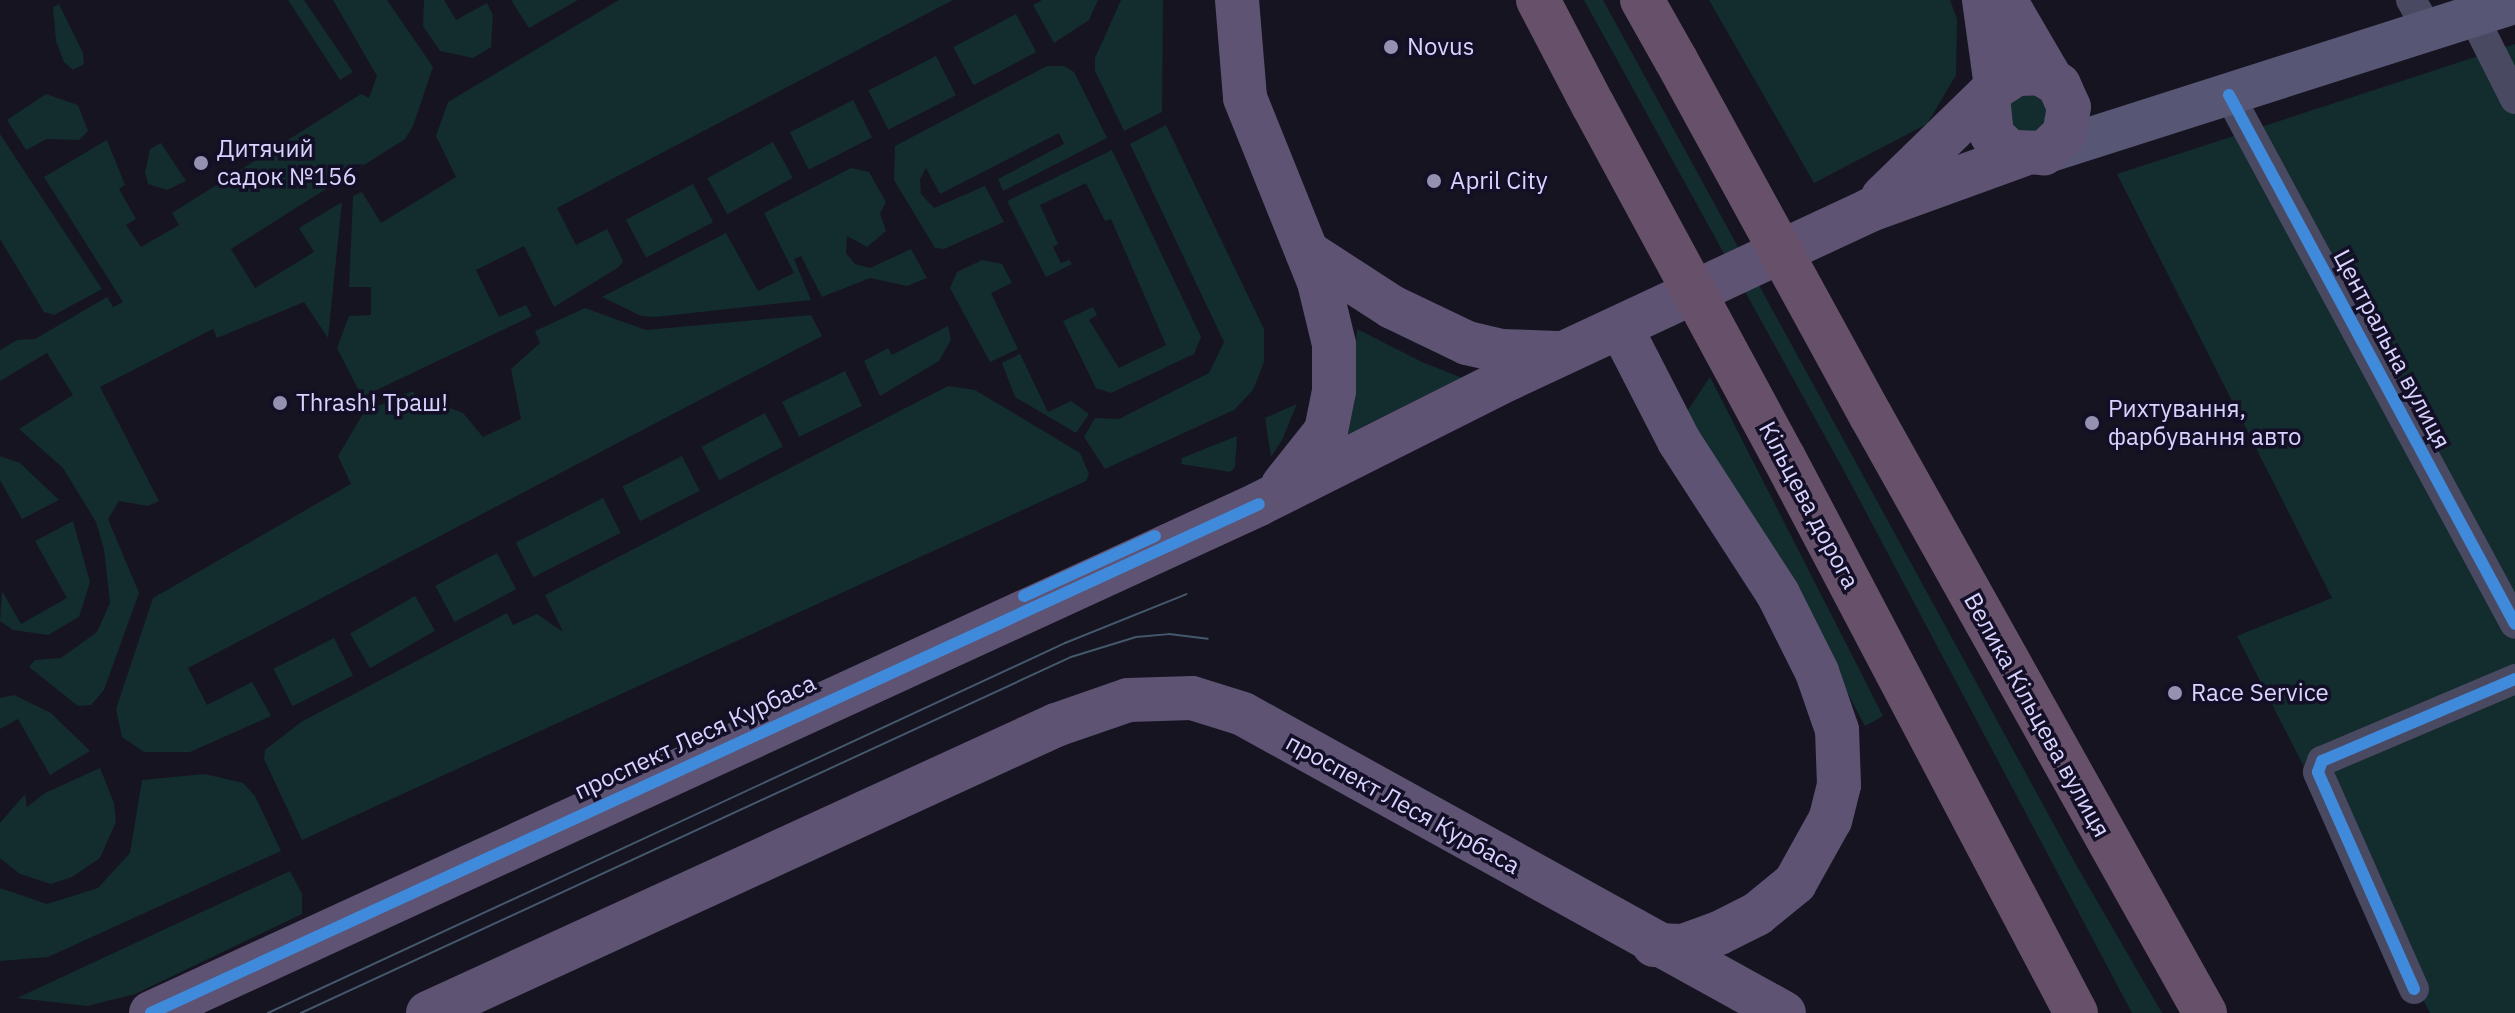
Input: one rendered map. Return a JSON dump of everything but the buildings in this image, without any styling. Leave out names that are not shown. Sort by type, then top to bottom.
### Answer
[{"type":"highway","name":"Кільцева дорога","points":[[1538,0],[1784,458],[2076,1013]]},
{"type":"highway","name":"Велика Кільцева вулиця","points":[[1642,0],[2205,1013]]},
{"type":"main road","points":[[1984,0],[1992,93],[1992,135],[2033,154]]},
{"type":"main road","points":[[2005,0],[2058,86],[2069,121],[2064,134],[2033,154]]},
{"type":"main road","points":[[1870,210],[2033,154],[2229,95],[2420,16],[2473,16],[2515,3]]},
{"type":"main road","points":[[1238,7],[1249,112],[1313,267],[1334,344],[1334,391],[1326,431],[1295,474],[1249,509]]},
{"type":"main road","points":[[1870,210],[1992,93],[2028,72],[2101,109],[2158,116]]},
{"type":"main road","name":"проспект Леся Курбаса","points":[[151,1013],[989,624],[1249,509],[1510,378],[1870,210]]},
{"type":"main road","points":[[1313,267],[1467,343],[1501,351],[1569,353]]},
{"type":"main road","points":[[1313,267],[1365,319],[1435,358],[1510,378]]},
{"type":"main road","points":[[1621,328],[1679,441],[1778,594],[1817,672],[1837,730],[1839,785],[1830,820],[1795,883],[1757,914],[1719,933],[1683,946],[1654,945]]},
{"type":"main road","name":"проспект Леся Курбаса","points":[[428,1013],[1056,725],[1128,700],[1192,698],[1243,714],[1654,945],[1784,1013]]},
{"type":"street","points":[[2473,16],[2515,99]]},
{"type":"street","name":"Центральна вулиця","points":[[2229,95],[2515,624]]},
{"type":"street","points":[[2414,989],[2318,772],[2322,761],[2515,679]]},
{"type":"green space","points":[[288,0],[304,0],[353,72],[340,80]]},
{"type":"green space","points":[[333,0],[387,0],[433,67],[413,126],[405,139],[231,249],[255,288],[314,252],[299,228],[342,202],[328,338],[304,302],[217,338],[213,329],[100,387],[159,501],[148,506],[119,501],[108,519],[139,593],[104,690],[91,705],[78,706],[29,667],[35,660],[61,658],[97,632],[110,603],[104,549],[96,522],[63,468],[19,429],[73,395],[47,353],[0,381],[0,350],[17,340],[35,339],[107,297],[113,307],[123,302],[44,177],[107,140],[125,185],[119,189],[136,219],[126,225],[141,247],[179,225],[172,213],[361,94],[369,98],[377,76]]},
{"type":"green space","points":[[424,0],[444,0],[456,20],[487,3],[493,15],[491,47],[473,58],[440,51],[423,26]]},
{"type":"green space","points":[[511,0],[578,0],[529,28]]},
{"type":"green space","points":[[619,0],[953,0],[557,208],[576,245],[607,229],[623,261],[619,267],[554,307],[524,246],[476,270],[499,317],[526,305],[532,316],[362,397],[337,348],[349,316],[371,315],[371,287],[349,287],[353,196],[362,192],[381,223],[456,177],[436,136],[448,102]]},
{"type":"green space","points":[[1042,0],[1098,0],[1089,20],[1054,43],[1033,5]]},
{"type":"green space","points":[[1121,0],[1163,0],[1162,112],[1124,131],[1095,71],[1095,58]]},
{"type":"green space","points":[[1584,0],[1603,0],[2075,863],[2162,1013],[2132,1013],[1843,469]]},
{"type":"green space","points":[[1709,0],[1950,0],[1957,19],[1956,75],[1927,124],[1814,183]]},
{"type":"green space","points":[[59,4],[83,53],[84,64],[73,70],[64,62],[56,41],[53,7]]},
{"type":"green space","points":[[1016,14],[1036,52],[973,85],[953,47]]},
{"type":"green space","points":[[2515,44],[2515,1013],[2430,1013],[2237,636],[2332,598],[2117,174]]},
{"type":"green space","points":[[936,56],[956,95],[888,130],[868,91]]},
{"type":"green space","points":[[1047,66],[1064,66],[1074,72],[1107,138],[1003,191],[998,179],[1064,144],[1059,133],[940,194],[926,168],[920,179],[921,194],[934,208],[985,186],[1004,222],[944,249],[935,248],[894,180],[895,146]]},
{"type":"green space","points":[[2032,91],[2048,107],[2044,130],[2016,134],[2004,106],[2010,97]]},
{"type":"green space","points":[[46,94],[78,105],[88,131],[79,140],[47,139],[26,150],[7,120]]},
{"type":"green space","points":[[853,100],[872,137],[809,170],[790,132]]},
{"type":"green space","points":[[1166,125],[1264,329],[1264,362],[1253,390],[1234,410],[1105,469],[1084,437],[1095,418],[1119,419],[1209,373],[1224,342],[1130,144]]},
{"type":"green space","points":[[0,134],[102,289],[54,315],[44,312],[0,239]]},
{"type":"green space","points":[[773,142],[793,178],[727,214],[707,178]]},
{"type":"green space","points":[[161,143],[186,181],[167,190],[148,184],[145,173],[150,149]]},
{"type":"green space","points":[[1112,150],[1201,337],[1194,354],[1111,393],[1096,388],[1063,321],[1093,307],[1097,315],[1089,320],[1119,368],[1166,345],[1111,219],[1105,221],[1086,183],[1040,205],[1058,244],[1053,247],[1061,263],[1069,260],[1072,264],[1046,277],[1007,201]]},
{"type":"green space","points":[[851,168],[869,172],[886,202],[880,213],[886,231],[867,247],[847,236],[846,253],[855,264],[870,268],[911,249],[927,278],[907,286],[870,278],[822,297],[801,256],[794,259],[811,300],[655,317],[641,316],[602,297],[726,233],[758,291],[794,273],[764,213]]},
{"type":"green space","points":[[693,184],[713,222],[646,258],[626,220]]},
{"type":"green space","points":[[982,260],[1002,264],[1012,283],[991,293],[1018,349],[990,362],[950,288],[957,272]]},
{"type":"green space","points":[[585,308],[646,330],[811,315],[822,336],[188,668],[207,705],[252,682],[271,716],[190,752],[144,752],[122,737],[116,709],[153,598],[351,484],[338,456],[364,412],[413,391],[418,402],[432,401],[463,413],[483,437],[521,419],[511,369],[540,343],[535,331]]},
{"type":"green space","points":[[948,326],[951,340],[939,361],[880,396],[864,361],[888,348],[892,355]]},
{"type":"green space","points":[[1357,329],[1422,362],[1475,383],[1332,454],[1353,397]]},
{"type":"green space","points":[[1020,354],[1048,412],[1071,401],[1089,414],[1076,433],[1015,397],[1002,363]]},
{"type":"green space","points":[[845,371],[862,406],[799,437],[782,402]]},
{"type":"green space","points":[[1710,377],[1883,716],[1865,726],[1809,620],[1686,413]]},
{"type":"green space","points":[[948,386],[975,390],[1080,453],[1089,474],[1086,481],[302,840],[264,759],[265,750],[301,722],[507,613],[513,625],[537,614],[563,632],[545,595]]},
{"type":"green space","points":[[1297,404],[1282,440],[1271,457],[1265,418]]},
{"type":"green space","points":[[765,413],[783,447],[719,480],[701,447]]},
{"type":"green space","points":[[1237,436],[1235,467],[1230,472],[1181,464],[1182,458]]},
{"type":"green space","points":[[0,456],[20,463],[59,500],[22,519],[0,480]]},
{"type":"green space","points":[[682,456],[700,491],[640,521],[622,486]]},
{"type":"green space","points":[[603,498],[621,533],[533,577],[516,542]]},
{"type":"green space","points":[[73,521],[90,582],[79,617],[48,635],[13,630],[0,621],[2,591],[21,624],[67,598],[35,541]]},
{"type":"green space","points":[[497,553],[516,589],[454,622],[435,586]]},
{"type":"green space","points":[[415,596],[435,631],[370,668],[350,634]]},
{"type":"green space","points":[[334,638],[353,675],[292,706],[273,669]]},
{"type":"green space","points":[[14,695],[51,713],[90,751],[50,775],[18,719],[0,729],[0,698]]},
{"type":"green space","points":[[100,768],[114,803],[116,822],[100,858],[72,877],[51,884],[20,874],[0,858],[0,823],[25,794],[27,807],[45,793]]},
{"type":"green space","points":[[205,774],[243,783],[255,796],[281,851],[48,957],[0,961],[0,888],[47,904],[98,888],[130,853],[142,780]]},
{"type":"green space","points":[[290,871],[302,894],[302,914],[135,994],[87,1006],[17,998]]},
{"type":"tram line","points":[[268,1013],[1065,643],[1187,594]]},
{"type":"tram line","points":[[301,1013],[1071,657],[1136,637],[1169,634],[1208,639]]},
{"type":"cycle path","points":[[2229,95],[2515,624]]},
{"type":"cycle path","points":[[151,1013],[1259,504]]},
{"type":"cycle path","points":[[1024,596],[1155,536]]},
{"type":"cycle path","points":[[2414,989],[2318,772],[2322,761],[2515,679]]},
{"type":"place","name":"Novus","points":[[1391,47]]},
{"type":"place","name":"Дитячий садок №156","points":[[201,163]]},
{"type":"place","name":"April City","points":[[1434,181]]},
{"type":"place","name":"Thrash! Траш!","points":[[280,403]]},
{"type":"place","name":"Рихтування, фарбування авто","points":[[2092,423]]},
{"type":"place","name":"Race Service","points":[[2175,693]]}]
